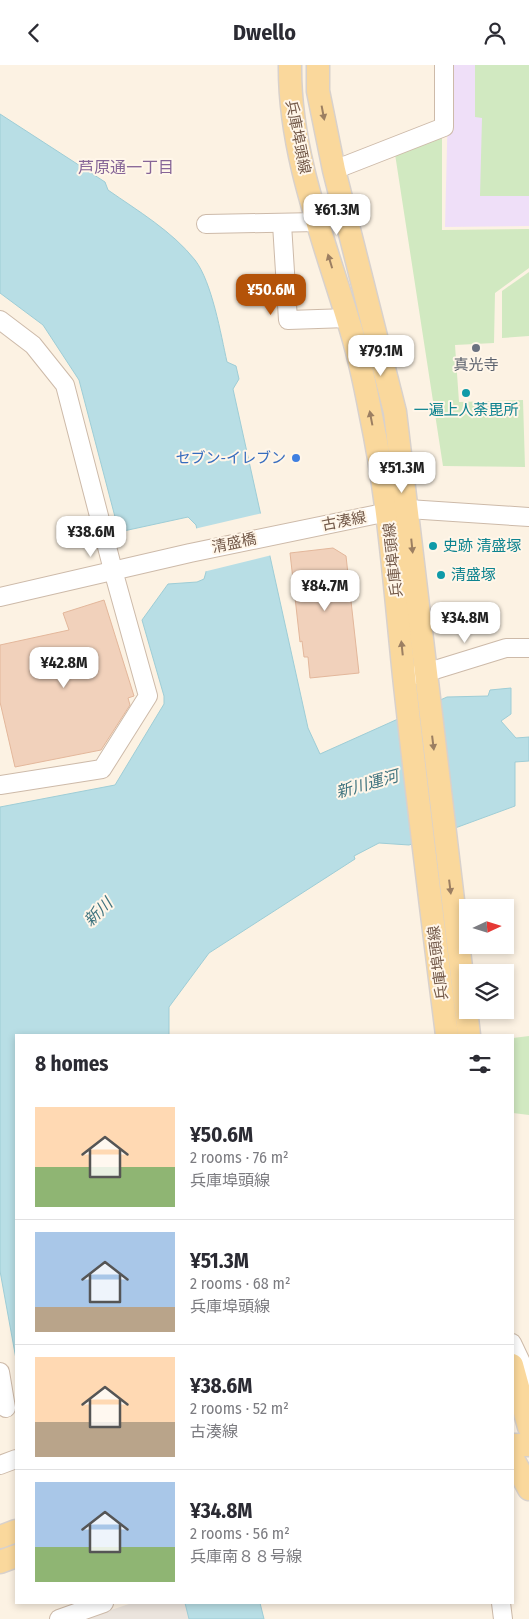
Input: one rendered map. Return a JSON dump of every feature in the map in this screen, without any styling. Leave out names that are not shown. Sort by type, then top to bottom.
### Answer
[{"type":"main road","name":"兵庫埠頭線","points":[[290,65],[290,93],[301,159],[318,222],[350,325],[371,416],[398,511]]},
{"type":"main road","name":"兵庫埠頭線","points":[[318,65],[318,91],[334,169],[395,412],[398,511],[434,840],[447,1034]]},
{"type":"main road","points":[[318,222],[346,214]]},
{"type":"main road","points":[[350,325],[374,326]]},
{"type":"main road","name":"兵庫埠頭線","points":[[434,840],[469,1034]]},
{"type":"main road","points":[[514,1374],[524,1422]]},
{"type":"main road","points":[[514,1445],[529,1445]]},
{"type":"main road","points":[[514,1461],[529,1489]]},
{"type":"main road","points":[[0,1537],[15,1531]]},
{"type":"main road","points":[[0,1562],[15,1556]]},
{"type":"street","points":[[334,169],[444,127],[444,65]]},
{"type":"street","points":[[206,224],[318,222]]},
{"type":"street","points":[[282,224],[288,320],[350,325]]},
{"type":"street","points":[[0,320],[33,345],[65,385],[148,696],[102,769],[1,781]]},
{"type":"street","name":"古湊線","points":[[279,533],[398,511],[529,517]]},
{"type":"street","name":"清盛橋","points":[[113,570],[279,533]]},
{"type":"street","points":[[0,597],[113,570]]},
{"type":"street","points":[[416,685],[506,648],[529,648]]},
{"type":"street","points":[[514,1347],[529,1379]]},
{"type":"street","points":[[0,1372],[8,1407]]},
{"type":"street","points":[[0,1465],[15,1459]]},
{"type":"street","points":[[58,1619],[101,1604]]},
{"type":"street","points":[[501,1604],[503,1619]]},
{"type":"shaded area","points":[[449,65],[529,65],[529,226],[445,227]]},
{"type":"shaded area","points":[[129,1604],[185,1604],[189,1619],[84,1619]]},
{"type":"green space","points":[[475,65],[529,65],[529,196],[480,196],[482,118],[475,117]]},
{"type":"green space","name":"真光寺","points":[[442,136],[442,230],[529,229],[529,268],[495,293],[494,343],[455,345],[459,402],[523,400],[525,467],[443,466],[395,154]]},
{"type":"green space","points":[[529,272],[529,336],[502,338],[502,291]]},
{"type":"green space","points":[[529,1036],[529,1115],[514,1113],[514,1038]]},
{"type":"water","points":[[0,114],[105,182],[108,190],[176,240],[195,260],[201,270],[215,309],[227,362],[236,366],[239,379],[233,389],[308,728],[320,754],[447,697],[488,696],[490,690],[511,688],[511,714],[501,721],[516,738],[529,737],[529,761],[515,762],[515,806],[409,845],[379,843],[354,856],[355,859],[209,953],[169,1007],[169,1034],[15,1034],[15,1354],[0,1271],[0,807],[115,785],[164,704],[164,696],[142,620],[168,584],[197,582],[204,579],[206,572],[196,525],[188,517],[119,532],[79,380],[43,325],[0,293]]},
{"type":"water","points":[[185,1604],[260,1604],[264,1619],[189,1619]]},
{"type":"pier","points":[[263,513],[272,555],[203,572],[194,529]]},
{"type":"building","points":[[333,548],[346,556],[359,673],[310,678],[308,657],[304,657],[302,641],[300,642],[290,553]]},
{"type":"building","points":[[104,600],[134,696],[128,698],[130,705],[101,750],[15,767],[0,702],[0,645],[69,630],[63,613]]},
{"type":"place","name":"真光寺","points":[[476,348]]},
{"type":"place","name":"一遍上人荼毘所","points":[[466,393]]},
{"type":"place","name":"セブン-イレブン","points":[[296,458]]},
{"type":"place","name":"史跡 清盛塚","points":[[433,546]]},
{"type":"place","name":"清盛塚","points":[[441,575]]},
{"type":"district","name":"芦原通一丁目","points":[[126,167]]},
{"type":"water label","name":"新川運河","points":[[367,784]]},
{"type":"water label","name":"新川","points":[[98,912]]}]
